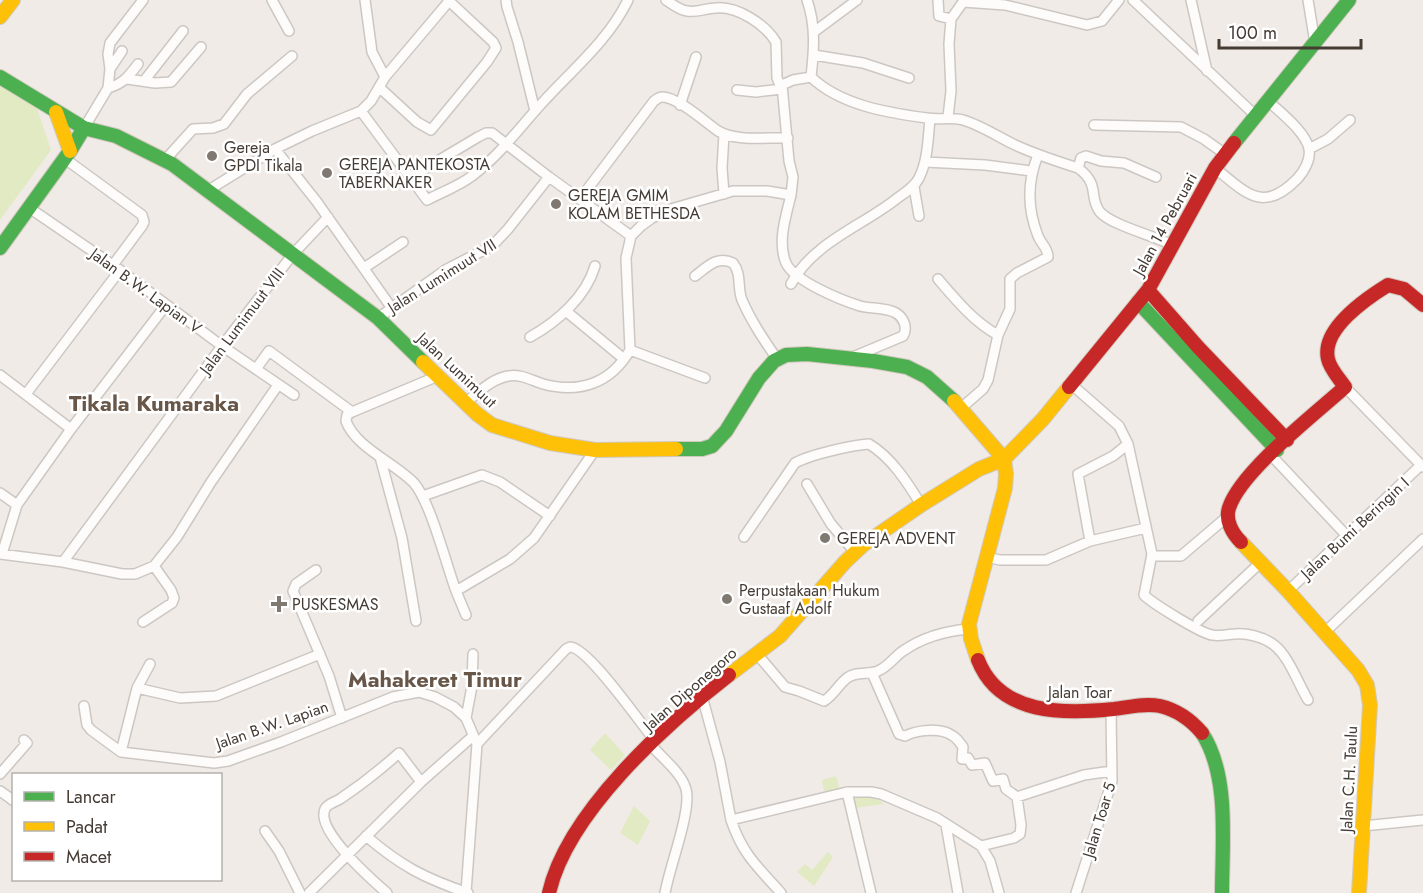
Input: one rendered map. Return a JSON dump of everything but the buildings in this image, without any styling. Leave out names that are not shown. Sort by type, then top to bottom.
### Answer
[{"type":"street","points":[[0,17],[13,0]]},
{"type":"street","points":[[0,248],[67,154],[108,88],[110,43],[143,0]]},
{"type":"street","points":[[272,0],[289,31]]},
{"type":"street","points":[[365,0],[372,52],[385,77]]},
{"type":"street","points":[[506,0],[534,111]]},
{"type":"street","points":[[361,111],[427,200],[470,177],[506,144],[534,111],[598,45],[619,18],[628,0]]},
{"type":"street","points":[[666,0],[689,12],[717,7],[731,9],[754,21],[776,42],[777,78],[782,87],[793,177],[782,234],[785,261],[793,280],[861,306],[894,312],[902,318],[906,326],[903,336],[849,359]]},
{"type":"street","points":[[807,0],[813,19],[814,32],[811,77]]},
{"type":"street","points":[[814,32],[857,0]]},
{"type":"street","points":[[939,0],[939,16],[951,19]]},
{"type":"street","points":[[948,117],[951,91],[949,44],[951,19],[963,2],[996,3],[1087,25],[1102,21],[1119,0]]},
{"type":"street","points":[[1133,0],[1255,115]]},
{"type":"street","points":[[1191,0],[1207,71]]},
{"type":"street","points":[[1308,0],[1315,43]]},
{"type":"street","name":"Jalan 14 Pebruari","points":[[1004,459],[1043,419],[1148,290],[1215,168],[1349,0]]},
{"type":"street","points":[[207,191],[275,149],[361,111],[380,88],[385,77],[449,1],[493,42],[496,48],[430,130],[380,88]]},
{"type":"street","points":[[144,81],[183,31]]},
{"type":"street","points":[[127,79],[171,82],[201,47]]},
{"type":"street","points":[[110,69],[122,51]]},
{"type":"street","points":[[814,55],[863,63],[909,78]]},
{"type":"street","points":[[165,160],[193,129],[213,128],[224,124],[247,94],[292,56]]},
{"type":"street","points":[[680,105],[696,57]]},
{"type":"street","points":[[108,88],[117,86],[127,79],[138,63]]},
{"type":"street","name":"Jalan Lumimuut","points":[[0,77],[84,128],[116,136],[165,160],[378,318],[477,414],[504,430],[550,443],[595,450],[689,450],[712,446],[725,433],[760,379],[777,359]]},
{"type":"street","points":[[737,90],[756,92],[782,87],[793,80],[811,77],[828,91],[864,105],[930,119],[948,117],[965,120],[1038,155],[1078,168],[1089,177],[1095,202],[1102,214],[1172,245]]},
{"type":"street","points":[[580,199],[654,101],[663,97],[680,105],[724,134],[788,138]]},
{"type":"street","points":[[1215,168],[1249,194],[1259,198],[1274,197],[1288,189],[1302,174],[1308,162],[1309,149],[1297,128],[1267,100]]},
{"type":"street","points":[[26,394],[117,267],[144,222],[142,214],[67,154],[56,112]]},
{"type":"street","points":[[793,280],[803,265],[834,239],[914,187],[925,162],[930,119]]},
{"type":"street","points":[[1309,149],[1328,139],[1350,120]]},
{"type":"street","points":[[1094,125],[1181,127],[1204,139],[1225,154]]},
{"type":"street","points":[[411,177],[486,133],[492,133],[631,236]]},
{"type":"street","points":[[724,134],[722,168],[724,194]]},
{"type":"street","points":[[275,149],[328,217],[391,307]]},
{"type":"street","points":[[960,409],[983,389],[988,380],[998,335],[1010,309],[1010,279],[1048,257],[1048,252],[1039,237],[1031,210],[1029,193],[1031,171],[1038,155]]},
{"type":"street","points":[[1078,168],[1081,158],[1086,156],[1101,161],[1124,163],[1156,177]]},
{"type":"street","points":[[925,162],[985,165],[1031,171]]},
{"type":"street","name":"Jalan Lumimuut VII","points":[[378,318],[447,269],[492,246],[508,230],[549,177]]},
{"type":"street","points":[[914,187],[919,216]]},
{"type":"street","points":[[465,403],[493,381],[508,376],[524,376],[544,384],[579,387],[592,385],[612,372],[630,350],[626,258],[631,236],[652,218],[671,209],[744,190],[791,195]]},
{"type":"street","name":"Jalan B.W. Lapian V","points":[[28,207],[117,267],[222,346],[294,395]]},
{"type":"street","name":"Jalan Lumimuut VIII","points":[[63,562],[222,346],[293,254],[328,217]]},
{"type":"street","points":[[364,268],[403,242]]},
{"type":"street","points":[[695,276],[715,261],[722,259],[733,263],[738,272],[739,290],[747,311],[777,359],[790,354],[802,354],[895,365],[917,371],[934,382],[960,409],[1004,459],[1006,467],[1006,488],[986,557],[969,629],[949,630],[934,634],[904,651],[889,665],[872,673],[847,678],[824,701],[784,687],[757,654]]},
{"type":"street","points":[[530,337],[567,312],[591,278],[595,266]]},
{"type":"street","points":[[938,279],[969,313],[988,330],[998,335]]},
{"type":"street","points":[[1422,466],[1345,387],[1330,367],[1326,353],[1331,336],[1339,323],[1388,285],[1404,290],[1423,305]]},
{"type":"street","points":[[1148,290],[1193,352]]},
{"type":"street","points":[[1138,302],[1193,352],[1241,403],[1346,535]]},
{"type":"street","points":[[166,305],[71,429],[17,505],[1,554],[63,562],[122,574],[135,574],[154,566],[173,543],[211,482],[278,384]]},
{"type":"street","points":[[567,312],[624,359]]},
{"type":"street","points":[[630,350],[705,378]]},
{"type":"street","points":[[256,369],[269,351],[352,412]]},
{"type":"street","points":[[0,375],[71,429]]},
{"type":"street","points":[[438,376],[352,412],[346,417],[347,425],[380,457],[403,472],[423,496],[466,615]]},
{"type":"street","points":[[1071,384],[1119,426],[1128,444],[1152,556],[1144,589],[1146,597],[1206,634],[1222,636],[1241,634],[1257,637],[1274,645],[1281,651],[1308,700]]},
{"type":"street","points":[[1152,556],[1181,556],[1227,516],[1232,499],[1239,488],[1278,448],[1345,387]]},
{"type":"street","points":[[744,537],[795,463],[805,458],[863,444],[868,444],[889,461],[921,505]]},
{"type":"street","points":[[1090,541],[1078,474],[1113,456],[1128,444]]},
{"type":"street","points":[[456,591],[518,553],[534,538],[595,450]]},
{"type":"street","points":[[380,457],[402,538],[416,621]]},
{"type":"street","name":"Jalan Diponegoro","points":[[549,893],[562,857],[586,819],[602,796],[633,761],[702,696],[757,654],[793,622],[855,552],[921,505],[979,469],[1004,459]]},
{"type":"street","name":"Jalan Bumi Beringin I","points":[[1288,591],[1422,466]]},
{"type":"street","points":[[423,496],[476,476],[487,475],[550,516]]},
{"type":"street","points":[[807,484],[831,525],[855,552]]},
{"type":"street","points":[[0,493],[17,505]]},
{"type":"street","name":"Jalan C.H. Taulu","points":[[1227,516],[1232,532],[1325,632],[1358,670],[1367,685],[1370,705],[1359,893]]},
{"type":"street","points":[[986,557],[1000,560],[1046,560],[1090,541],[1146,528]]},
{"type":"street","points":[[1325,632],[1423,539]]},
{"type":"street","points":[[1198,621],[1260,563]]},
{"type":"street","points":[[143,622],[172,603],[174,598],[154,566]]},
{"type":"street","points":[[316,570],[296,584],[293,591],[320,654],[342,718]]},
{"type":"street","name":"Jalan Toar","points":[[969,629],[980,664],[990,681],[1003,695],[1020,704],[1049,710],[1081,711],[1150,704],[1174,709],[1187,717],[1204,736],[1216,765],[1220,784],[1222,893]]},
{"type":"street","points":[[309,893],[421,782],[475,740],[562,652],[573,646],[602,672],[681,780],[687,794],[665,893]]},
{"type":"street","points":[[137,688],[180,698],[216,696],[320,654]]},
{"type":"street","points":[[366,836],[392,858],[418,874],[467,893],[475,740],[466,718],[472,686],[473,654]]},
{"type":"street","points":[[121,752],[137,688],[150,664]]},
{"type":"street","points":[[872,673],[899,734],[904,736],[913,732],[945,732],[954,736],[963,747],[962,759],[968,758],[972,765],[985,763],[993,781],[1003,779],[1006,789],[1017,797],[1020,834],[1014,838],[981,846]]},
{"type":"street","name":"Jalan B.W. Lapian","points":[[84,706],[87,725],[91,730],[121,752],[198,762],[221,762],[393,697],[419,692],[454,707],[466,718]]},
{"type":"street","points":[[702,696],[720,762],[736,835],[748,857],[781,893]]},
{"type":"street","name":"Jalan Toar 5","points":[[1076,893],[1112,781],[1111,709]]},
{"type":"street","points":[[0,774],[27,743],[24,740]]},
{"type":"street","points":[[387,893],[347,854],[326,825],[323,818],[326,807],[376,773],[400,752],[421,782]]},
{"type":"street","points":[[1017,797],[1084,776],[1112,771]]},
{"type":"street","points":[[731,820],[847,792],[881,794],[937,818],[981,846],[990,861],[999,893]]},
{"type":"street","points":[[847,792],[871,893]]},
{"type":"street","points":[[1363,826],[1423,820]]},
{"type":"street","points":[[946,825],[958,893]]},
{"type":"street","points":[[265,831],[279,850],[300,893]]},
{"type":"green space","points":[[0,82],[35,102],[51,150],[0,220]]},
{"type":"green space","points":[[605,733],[625,755],[611,770],[590,750]]},
{"type":"green space","points":[[836,776],[840,791],[825,795],[822,780]]},
{"type":"green space","points":[[851,795],[873,795],[884,804],[856,808]]},
{"type":"green space","points":[[634,806],[650,821],[638,845],[620,833]]},
{"type":"green space","points":[[828,852],[833,857],[814,886],[797,872],[805,864],[812,870]]},
{"type":"traffic: fast","points":[[1234,143],[1349,0]]},
{"type":"traffic: fast","points":[[0,77],[84,128],[116,136],[172,164],[378,318],[423,362]]},
{"type":"traffic: fast","points":[[0,248],[84,128]]},
{"type":"traffic: fast","points":[[1138,302],[1277,450]]},
{"type":"traffic: fast","points":[[676,449],[702,449],[712,446],[726,431],[759,378],[774,361],[786,355],[807,354],[907,367],[927,377],[954,401]]},
{"type":"traffic: fast","points":[[1202,733],[1211,750],[1221,790],[1222,893]]},
{"type":"traffic: slow","points":[[0,17],[13,0]]},
{"type":"traffic: slow","points":[[56,112],[70,151]]},
{"type":"traffic: slow","points":[[423,362],[477,414],[492,425],[550,443],[595,450],[676,449]]},
{"type":"traffic: slow","points":[[729,675],[780,636],[845,562],[863,545],[979,469],[1004,459],[1043,419],[1069,387]]},
{"type":"traffic: slow","points":[[954,401],[1004,459],[1006,474],[1005,488],[969,624],[978,660]]},
{"type":"traffic: slow","points":[[1241,542],[1358,670],[1367,685],[1370,705],[1359,893]]},
{"type":"traffic: jam","points":[[1069,387],[1148,290],[1215,168],[1234,143]]},
{"type":"traffic: jam","points":[[1241,542],[1232,530],[1228,517],[1229,508],[1236,494],[1280,444],[1345,387],[1328,359],[1331,337],[1338,326],[1358,306],[1388,285],[1404,289],[1423,305]]},
{"type":"traffic: jam","points":[[1148,290],[1198,347],[1287,440]]},
{"type":"traffic: jam","points":[[978,660],[988,678],[1002,692],[1036,707],[1095,711],[1154,705],[1183,716],[1202,733]]},
{"type":"traffic: jam","points":[[549,893],[559,863],[576,832],[597,802],[649,744],[729,675]]},
{"type":"place","name":"Gereja GPDI Tikala","points":[[212,156]]},
{"type":"place","name":"GEREJA PANTEKOSTA TABERNAKER","points":[[327,173]]},
{"type":"place","name":"GEREJA GMIM KOLAM BETHESDA","points":[[556,204]]},
{"type":"place","name":"GEREJA ADVENT","points":[[825,538]]},
{"type":"place","name":"Perpustakaan Hukum Gustaaf Adolf","points":[[727,599]]},
{"type":"place","name":"PUSKESMAS","points":[[279,604]]},
{"type":"district","name":"Tikala Kumaraka","points":[[154,403]]},
{"type":"district","name":"Mahakeret Timur","points":[[435,679]]}]
